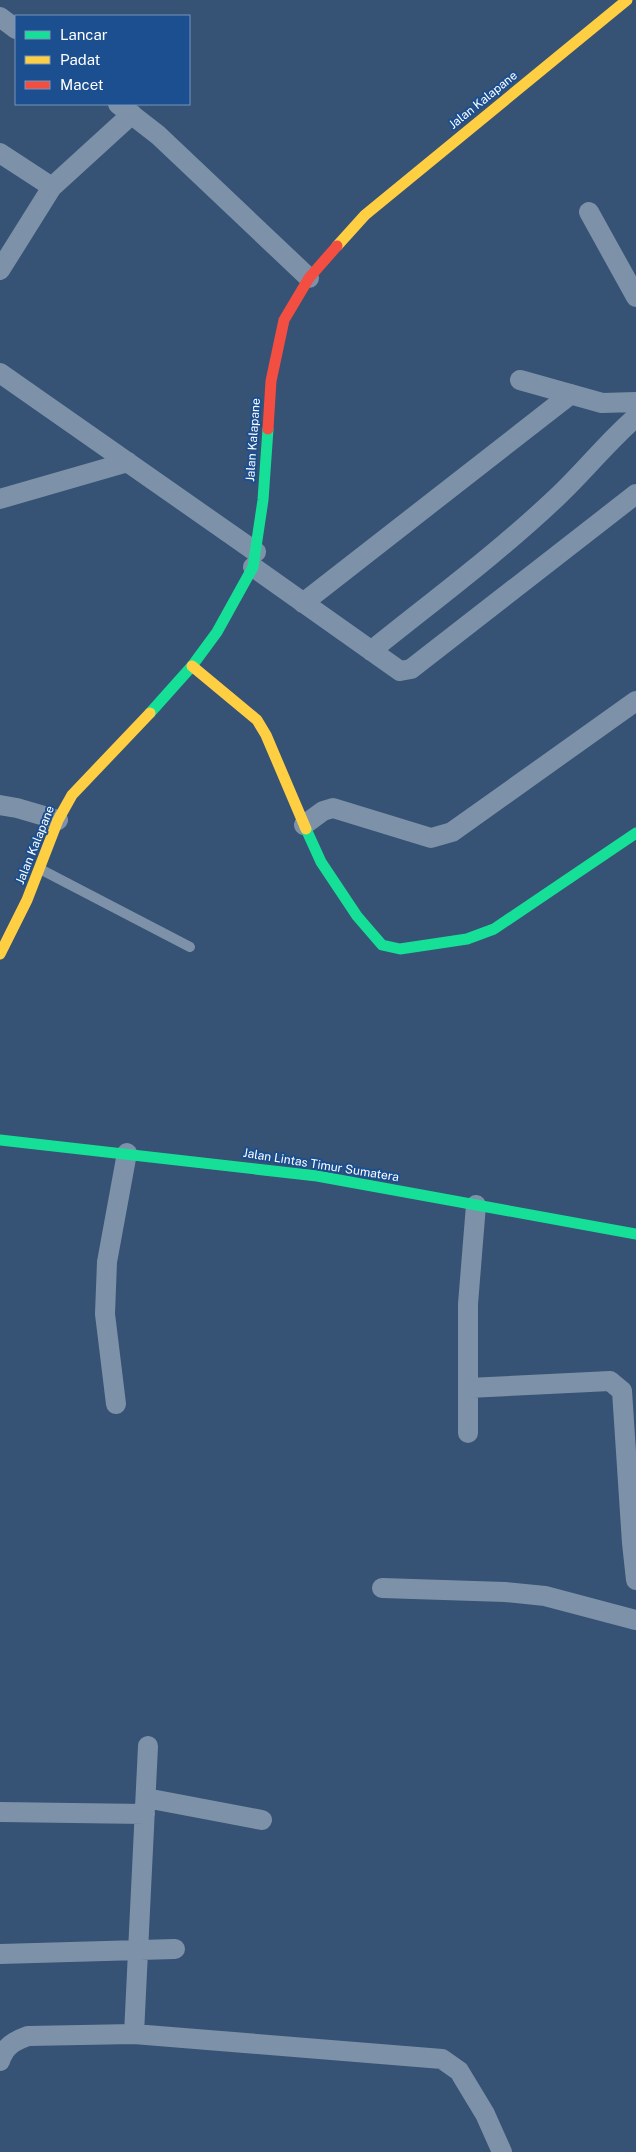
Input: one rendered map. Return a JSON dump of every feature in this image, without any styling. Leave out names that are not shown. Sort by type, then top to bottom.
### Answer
[{"type":"main road","name":"Jalan Kalapane","points":[[0,954],[27,900],[58,820],[80,784],[126,740],[192,666],[217,632],[254,560],[263,500],[271,381],[284,320],[309,278],[365,215],[627,0]]},
{"type":"main road","points":[[192,666],[257,720],[266,735],[321,862],[357,916],[382,945],[400,949],[467,939],[494,929],[636,833]]},
{"type":"main road","name":"Jalan Lintas Timur Sumatera","points":[[0,1140],[317,1176],[636,1234]]},
{"type":"street","points":[[0,17],[15,28]]},
{"type":"street","points":[[0,270],[52,187],[125,109],[158,135],[309,278]]},
{"type":"street","points":[[0,153],[52,187]]},
{"type":"street","points":[[589,212],[636,297]]},
{"type":"street","points":[[0,373],[128,462],[254,560],[303,603],[400,671],[411,668],[636,494]]},
{"type":"street","points":[[520,380],[602,403],[636,402]]},
{"type":"street","points":[[303,603],[570,394]]},
{"type":"street","points":[[371,652],[500,548],[550,504],[617,433],[636,416]]},
{"type":"street","points":[[0,499],[128,462]]},
{"type":"street","points":[[304,825],[323,810],[334,808],[431,838],[452,832],[636,701]]},
{"type":"street","points":[[0,805],[58,820]]},
{"type":"street","points":[[116,1404],[105,1314],[107,1262],[127,1154]]},
{"type":"street","points":[[468,1433],[468,1304],[476,1205]]},
{"type":"street","points":[[468,1388],[610,1381],[622,1391],[636,1580]]},
{"type":"street","points":[[382,1588],[505,1592],[545,1596],[636,1620]]},
{"type":"street","points":[[134,2034],[148,1746]]},
{"type":"street","points":[[0,1812],[145,1806],[262,1820]]},
{"type":"street","points":[[0,1954],[175,1949]]},
{"type":"street","points":[[0,2061],[3,2053],[14,2041],[28,2036],[134,2034],[442,2059],[459,2071],[485,2114],[502,2152]]},
{"type":"lane","points":[[39,868],[190,947]]},
{"type":"traffic: fast","points":[[150,713],[192,666],[217,632],[253,567],[263,500],[268,429]]},
{"type":"traffic: fast","points":[[306,829],[321,862],[357,916],[382,945],[400,949],[467,939],[494,929],[636,833]]},
{"type":"traffic: fast","points":[[0,1140],[317,1176],[636,1234]]},
{"type":"traffic: slow","points":[[337,246],[365,215],[627,0]]},
{"type":"traffic: slow","points":[[192,666],[257,720],[266,735],[306,829]]},
{"type":"traffic: slow","points":[[0,954],[27,900],[58,820],[72,795],[150,713]]},
{"type":"traffic: jam","points":[[268,429],[271,381],[284,320],[309,278],[337,246]]}]
